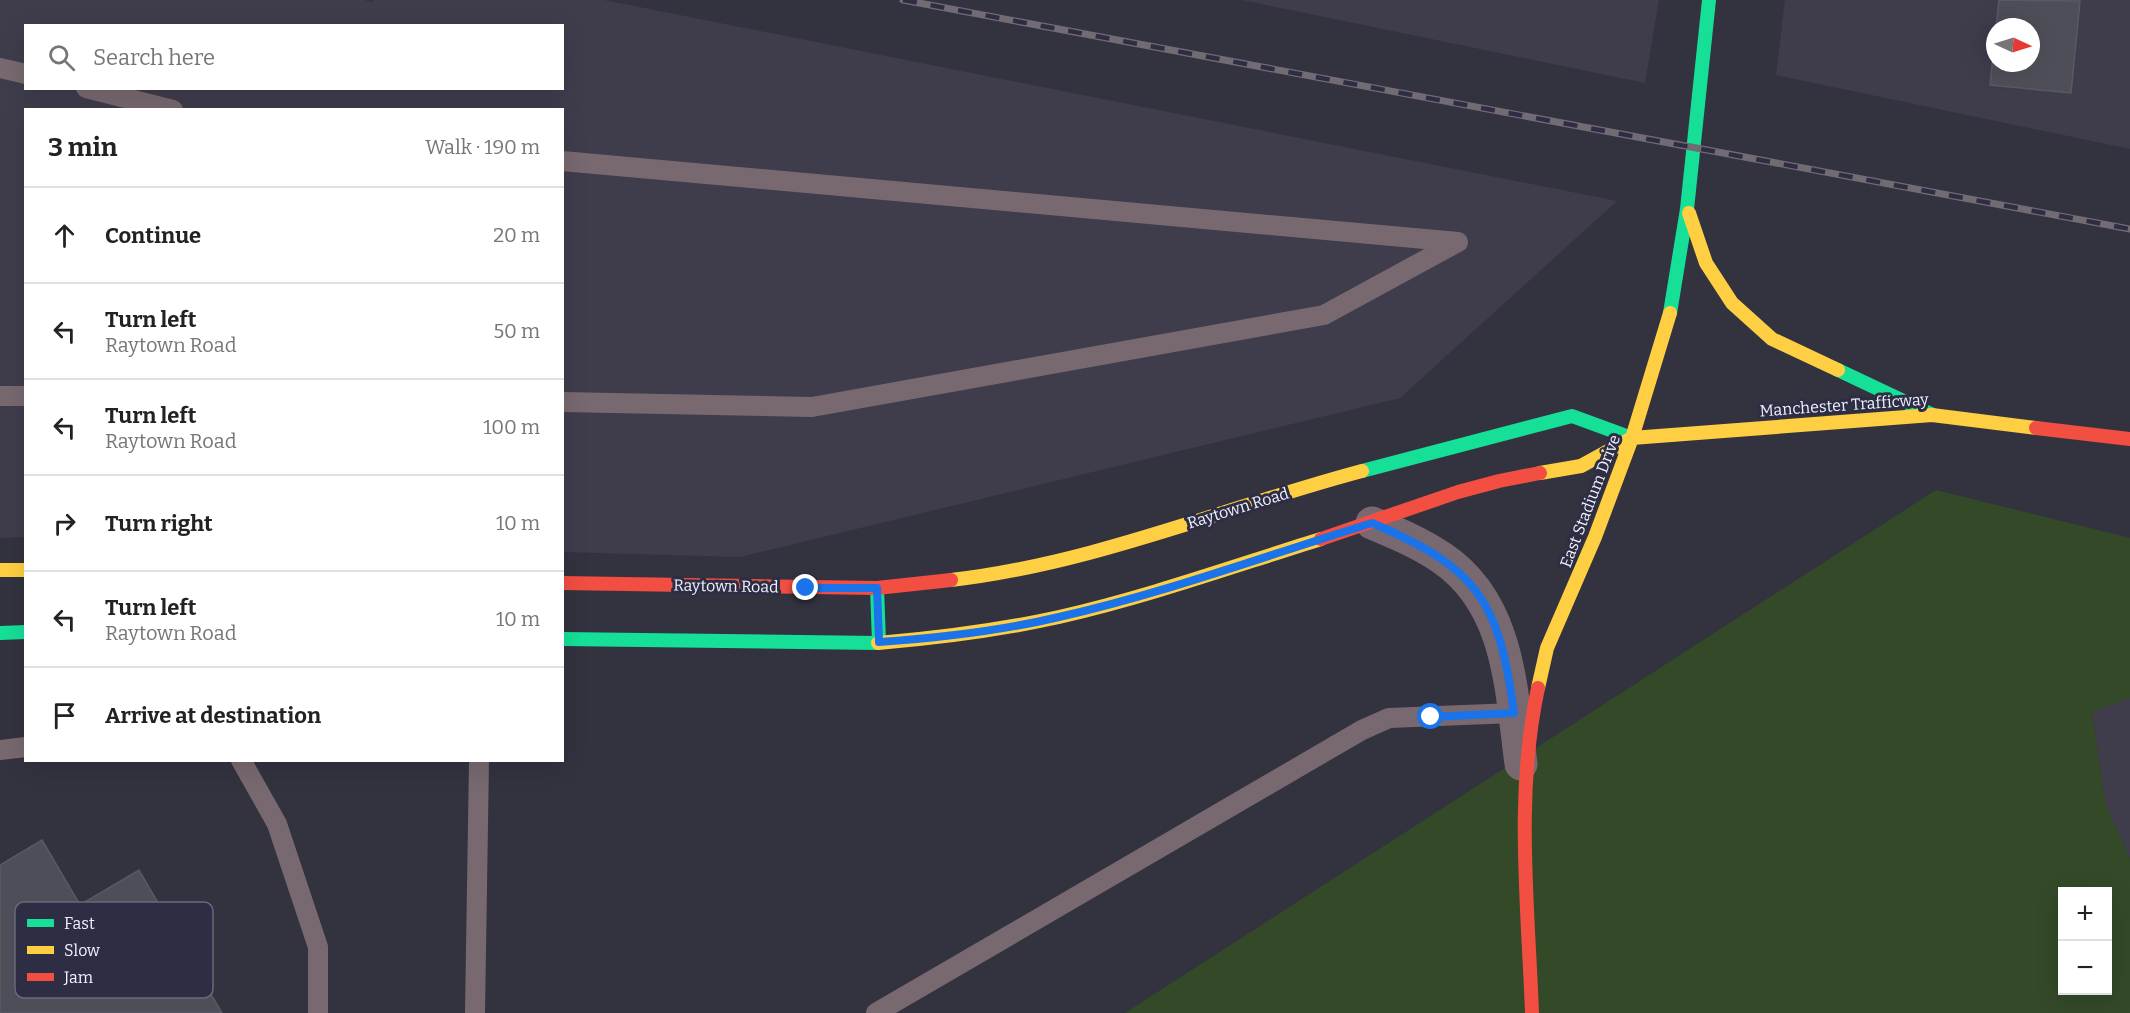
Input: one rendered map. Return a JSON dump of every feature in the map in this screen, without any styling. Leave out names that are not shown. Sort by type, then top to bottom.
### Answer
[{"type":"main road","name":"East Stadium Drive","points":[[1532,1013],[1524,792],[1532,716],[1547,648],[1595,537],[1632,438],[1672,308],[1688,209],[1709,0]]},
{"type":"main road","points":[[1688,209],[1706,263],[1732,303],[1772,339],[1932,415]]},
{"type":"main road","name":"Manchester Trafficway","points":[[1632,438],[1932,415],[2130,439]]},
{"type":"main road","name":"Raytown Road","points":[[564,583],[877,588],[1016,571],[1110,548],[1337,478],[1572,416],[1632,438]]},
{"type":"main road","points":[[564,639],[879,642],[927,639],[1058,618],[1145,594],[1372,523],[1458,492],[1499,481],[1581,466],[1632,438]]},
{"type":"main road","points":[[0,570],[24,570]]},
{"type":"main road","points":[[877,588],[879,642]]},
{"type":"main road","points":[[0,633],[24,632]]},
{"type":"street","points":[[1372,523],[1411,540],[1441,557],[1459,571],[1476,590],[1490,612],[1502,646],[1514,713],[1524,792]]},
{"type":"lane","points":[[0,68],[24,74]]},
{"type":"lane","points":[[94,90],[165,108]]},
{"type":"lane","points":[[564,161],[1458,242],[1324,315],[1034,367],[813,406],[564,402]]},
{"type":"lane","points":[[0,396],[24,396]]},
{"type":"lane","points":[[876,1013],[1362,730],[1389,718],[1514,713]]},
{"type":"lane","points":[[0,750],[24,747]]},
{"type":"lane","points":[[242,762],[277,824],[318,947],[318,1013]]},
{"type":"lane","points":[[475,1013],[479,762]]},
{"type":"shaded area","points":[[0,0],[364,0],[372,2],[373,0],[604,0],[1617,201],[1400,398],[740,557],[564,552],[564,108],[24,108],[24,537],[0,538]]},
{"type":"shaded area","points":[[1242,0],[1659,0],[1645,83]]},
{"type":"shaded area","points":[[1785,0],[2130,0],[2130,149],[1776,75]]},
{"type":"shaded area","points":[[2130,698],[2130,859],[2105,802],[2092,711]]},
{"type":"green space","points":[[1936,490],[2130,538],[2130,698],[2092,712],[2105,802],[2130,859],[2130,1013],[1125,1013]]},
{"type":"building","points":[[1999,0],[2080,1],[2071,93],[1990,85],[1991,72],[2040,72],[2040,18],[1997,18]]},
{"type":"building","points":[[42,840],[78,902],[15,902],[15,998],[213,997],[222,1013],[0,1013],[0,865]]},
{"type":"building","points":[[139,870],[158,902],[85,902]]},
{"type":"railway","points":[[903,0],[2130,229]]},
{"type":"traffic: fast","points":[[1670,313],[1687,209],[1709,0]]},
{"type":"traffic: fast","points":[[1838,370],[1931,414]]},
{"type":"traffic: fast","points":[[1362,471],[1572,416],[1632,438]]},
{"type":"traffic: fast","points":[[877,588],[879,642]]},
{"type":"traffic: fast","points":[[0,633],[24,632]]},
{"type":"traffic: fast","points":[[564,639],[878,643]]},
{"type":"traffic: slow","points":[[1689,213],[1706,263],[1732,303],[1772,339],[1838,370]]},
{"type":"traffic: slow","points":[[1538,688],[1547,648],[1595,537],[1632,438],[1670,313]]},
{"type":"traffic: slow","points":[[1540,473],[1581,466],[1632,438],[1932,415],[2036,428]]},
{"type":"traffic: slow","points":[[951,580],[1004,572],[1107,548],[1362,471]]},
{"type":"traffic: slow","points":[[878,643],[969,633],[1059,617],[1158,591],[1321,539]]},
{"type":"traffic: slow","points":[[0,570],[24,570]]},
{"type":"traffic: jam","points":[[2036,428],[2130,439]]},
{"type":"traffic: jam","points":[[1321,539],[1458,492],[1540,473]]},
{"type":"traffic: jam","points":[[564,583],[877,588],[951,580]]},
{"type":"traffic: jam","points":[[1532,1013],[1526,891],[1525,809],[1531,728],[1538,688]]},
{"type":"route","points":[[806,588],[877,588],[879,642],[927,639],[1058,618],[1145,594],[1372,523],[1411,540],[1441,557],[1459,571],[1476,590],[1490,612],[1502,646],[1514,713],[1431,717]]}]
